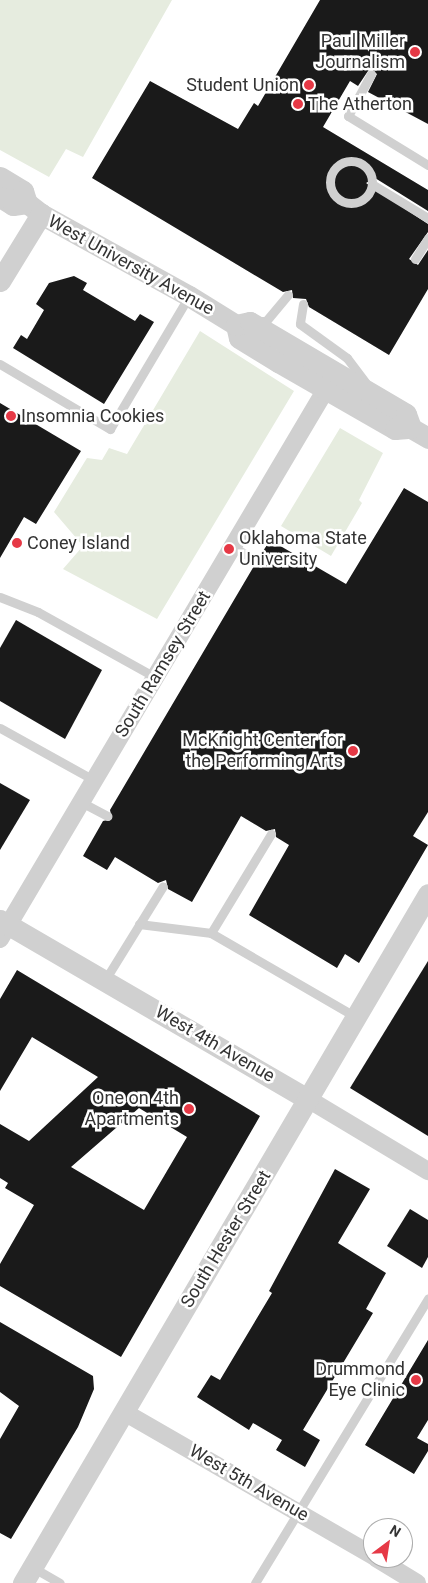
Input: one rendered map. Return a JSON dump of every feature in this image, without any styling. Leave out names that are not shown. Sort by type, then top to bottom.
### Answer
[{"type":"street","name":"West University Avenue","points":[[0,177],[23,191],[34,209]]},
{"type":"street","name":"West University Avenue","points":[[0,197],[13,205],[34,209],[190,296],[375,395],[406,414],[419,433]]},
{"type":"street","points":[[0,281],[34,209]]},
{"type":"street","name":"West University Avenue","points":[[243,323],[239,338],[395,429],[419,433]]},
{"type":"street","name":"South Ramsey Street","points":[[3,928],[156,677],[326,389]]},
{"type":"street","name":"South Hester Street","points":[[28,1575],[428,894]]},
{"type":"street","name":"West 4th Avenue","points":[[3,928],[104,980],[428,1171]]},
{"type":"street","name":"West 5th Avenue","points":[[124,1412],[363,1550]]},
{"type":"street","name":"West 5th Avenue","points":[[393,1568],[417,1583]]},
{"type":"lane","points":[[371,74],[348,116],[428,165]]},
{"type":"lane","points":[[372,184],[366,197],[353,203],[339,199],[329,181],[340,163],[353,160],[365,166],[372,184],[428,218]]},
{"type":"lane","points":[[416,259],[428,238]]},
{"type":"lane","points":[[243,323],[266,321],[288,295]]},
{"type":"lane","points":[[0,364],[110,429],[190,296]]},
{"type":"lane","points":[[303,304],[300,324],[347,358],[375,395]]},
{"type":"lane","points":[[232,547],[257,561]]},
{"type":"lane","points":[[0,597],[38,612],[156,677]]},
{"type":"lane","points":[[0,728],[94,780]]},
{"type":"lane","points":[[81,802],[107,816]]},
{"type":"lane","points":[[212,932],[271,834]]},
{"type":"lane","points":[[104,980],[163,886]]},
{"type":"lane","points":[[139,924],[212,932],[356,1017]]},
{"type":"lane","points":[[255,1583],[300,1512],[428,1298]]},
{"type":"lane","points":[[28,1575],[60,1583]]},
{"type":"shaded area","points":[[0,0],[172,0],[83,157],[66,149],[49,177],[0,150]]},
{"type":"shaded area","points":[[200,331],[294,391],[157,619],[63,569],[83,546],[54,512],[87,458],[102,460],[109,448],[127,454]]},
{"type":"shaded area","points":[[340,428],[383,453],[359,500],[362,503],[331,556],[281,526]]},
{"type":"building","points":[[320,0],[428,0],[428,124],[368,92],[377,74],[370,68],[358,86],[350,81],[323,127],[428,190],[428,211],[375,178],[366,183],[428,224],[428,232],[409,259],[418,265],[428,250],[428,289],[389,355],[309,307],[306,299],[293,298],[292,290],[283,292],[92,178],[150,81],[238,129],[254,103],[258,106]]},
{"type":"building","points":[[74,276],[87,283],[83,290],[135,321],[140,314],[154,322],[104,404],[13,348],[21,335],[27,339],[44,310],[36,304],[49,283]]},
{"type":"building","points":[[0,403],[81,451],[36,524],[24,517],[0,558]]},
{"type":"building","points":[[404,488],[428,502],[428,812],[413,836],[428,845],[359,963],[345,954],[337,968],[249,915],[289,845],[276,837],[275,829],[266,831],[241,816],[192,902],[168,889],[166,880],[158,883],[115,857],[107,870],[83,856],[103,821],[112,819],[110,810],[254,566],[262,565],[260,556],[270,540],[346,584]]},
{"type":"building","points":[[16,620],[102,670],[65,739],[0,701],[0,648]]},
{"type":"building","points":[[0,783],[30,800],[0,850]]},
{"type":"building","points":[[428,961],[428,1136],[350,1088]]},
{"type":"building","name":"One on 4th Apartments","points":[[17,970],[260,1116],[121,1357],[0,1286],[0,1264],[34,1205],[5,1188],[8,1183],[0,1178],[0,1124],[29,1141],[98,1077],[32,1037],[0,1091],[0,999]],"holes":[[[139,1108],[187,1137],[144,1210],[71,1167]]]},
{"type":"building","points":[[335,1169],[370,1189],[338,1243],[386,1273],[366,1309],[373,1313],[303,1430],[320,1440],[305,1467],[276,1450],[282,1440],[253,1423],[249,1430],[197,1397],[211,1375],[220,1380],[272,1293],[269,1291]]},
{"type":"building","points":[[410,1209],[428,1220],[428,1257],[422,1268],[387,1246]]},
{"type":"building","points":[[0,1322],[93,1376],[94,1389],[78,1427],[11,1539],[0,1533],[0,1439],[19,1406],[0,1392]]},
{"type":"building","name":"Drummond Eye Clinic","points":[[428,1340],[428,1420],[417,1438],[428,1444],[428,1451],[414,1474],[365,1445]]},
{"type":"place","name":"Paul Miller Journalism","points":[[415,52]]},
{"type":"place","name":"Student Union","points":[[309,85]]},
{"type":"place","name":"The Atherton","points":[[298,104]]},
{"type":"place","name":"Insomnia Cookies","points":[[11,416]]},
{"type":"place","name":"Coney Island","points":[[17,543]]},
{"type":"place","name":"Oklahoma State University","points":[[229,549]]},
{"type":"place","name":"McKnight Center for the Performing Arts","points":[[353,751]]},
{"type":"place","name":"One on 4th Apartments","points":[[189,1109]]},
{"type":"place","name":"Drummond Eye Clinic","points":[[416,1380]]}]
